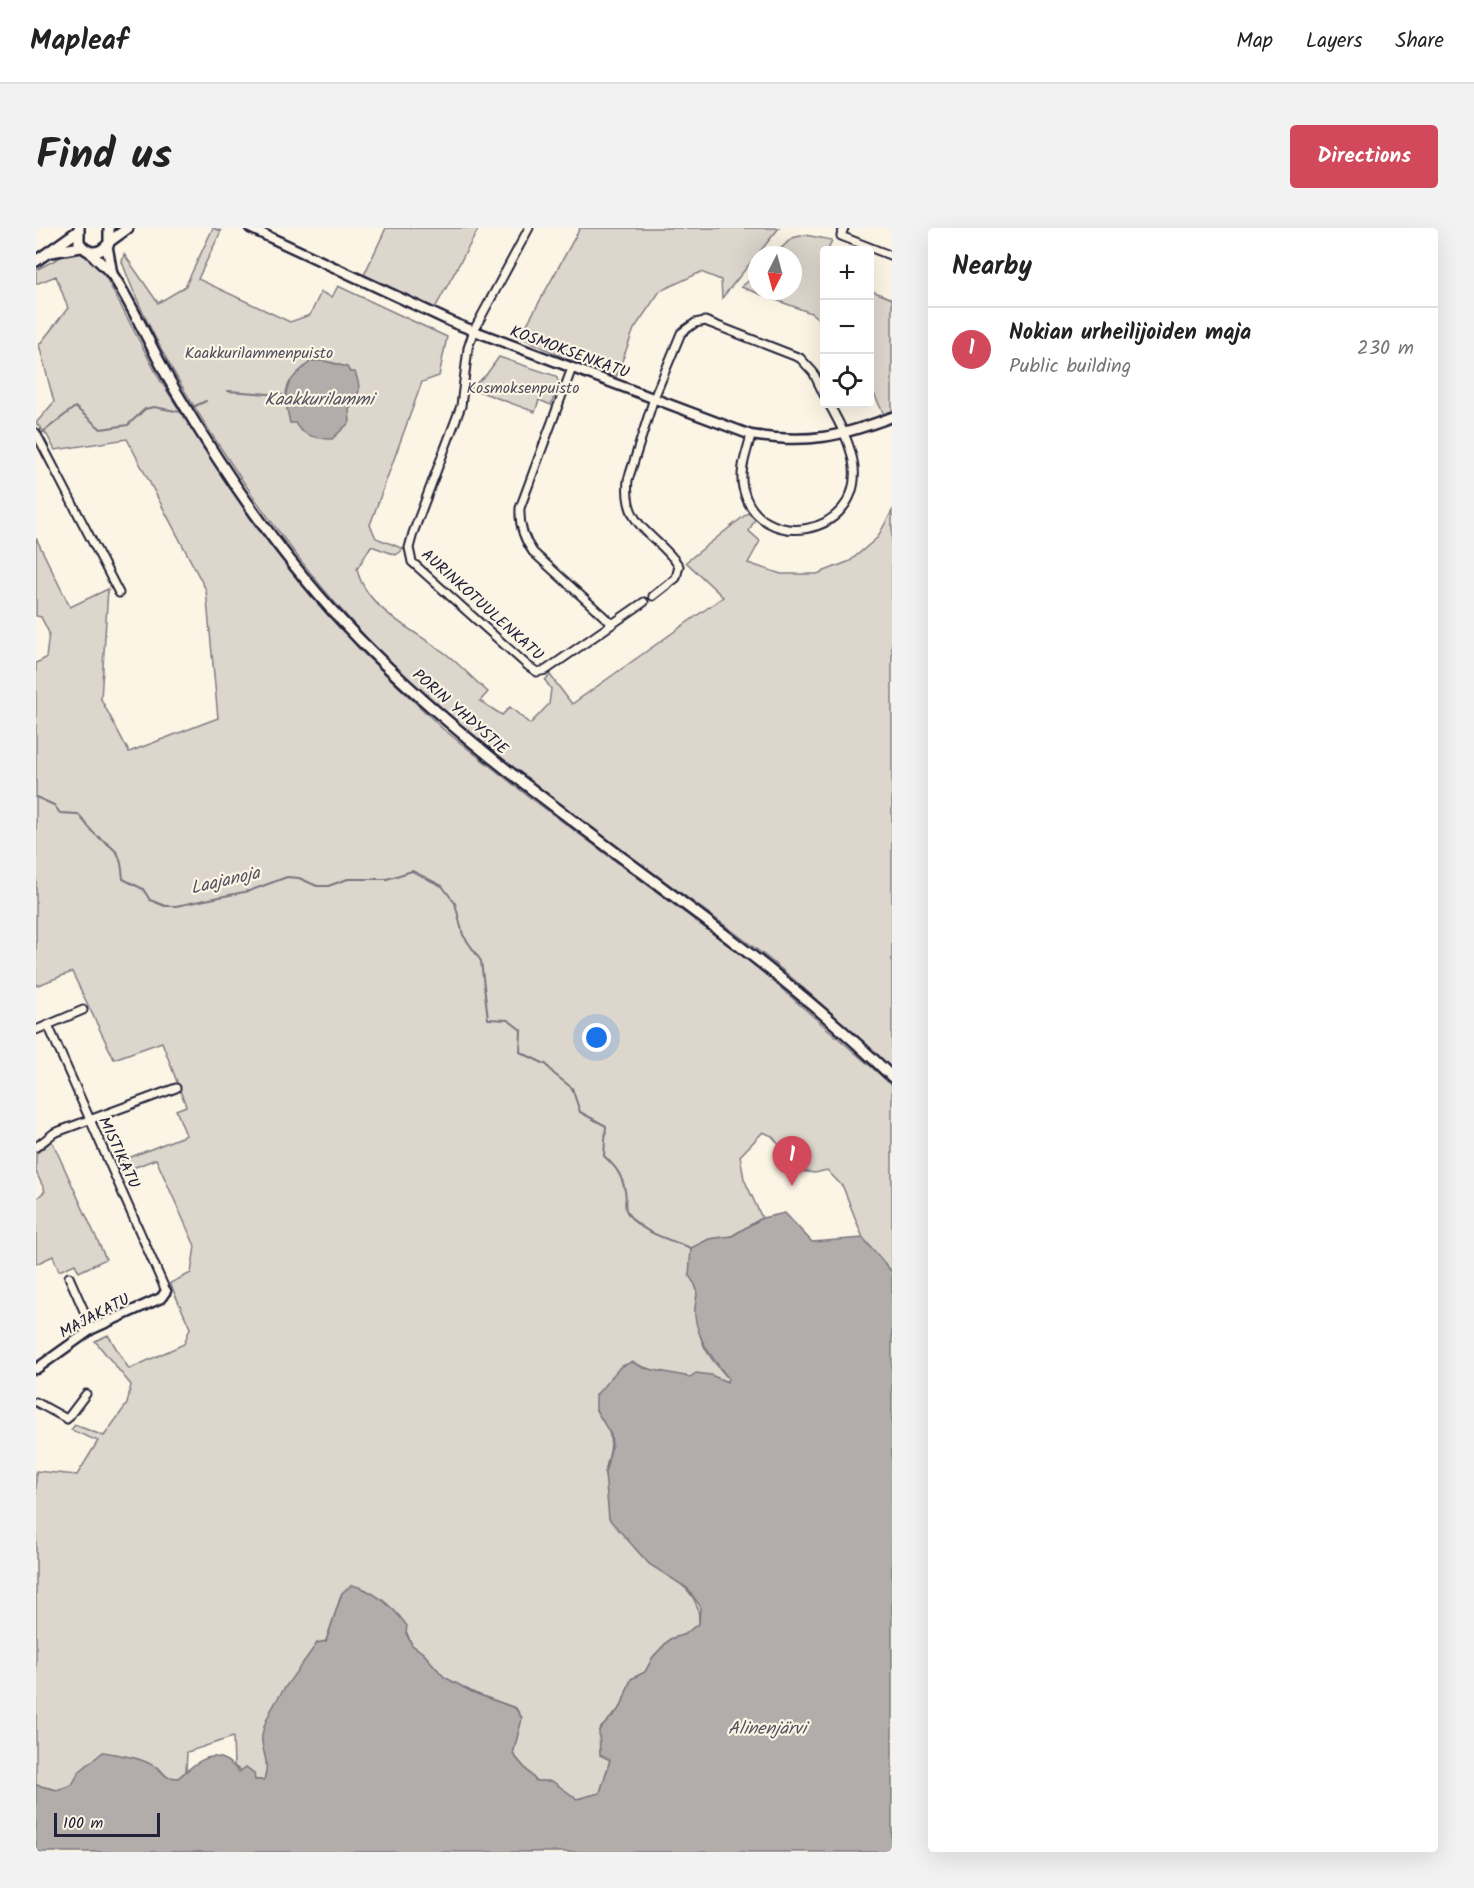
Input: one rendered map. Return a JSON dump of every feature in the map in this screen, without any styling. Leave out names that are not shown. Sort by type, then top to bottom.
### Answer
[{"type":"main road","name":"PORIN YHDYSTIE","points":[[109,228],[112,274]]},
{"type":"main road","points":[[51,252],[85,249],[99,252],[128,228]]},
{"type":"main road","points":[[79,230],[78,239],[85,249]]},
{"type":"main road","points":[[36,261],[79,230]]},
{"type":"main road","name":"PORIN YHDYSTIE","points":[[85,249],[112,274],[173,387],[218,459],[292,561],[357,638],[468,740],[556,810],[757,959],[845,1033],[892,1077]]},
{"type":"street","name":"KOSMOKSENKATU","points":[[250,228],[385,292],[474,330],[751,435],[797,438],[845,435],[892,417]]},
{"type":"street","points":[[474,330],[529,228]]},
{"type":"street","points":[[842,232],[892,256]]},
{"type":"street","points":[[653,596],[676,578],[679,566],[633,518],[627,493],[630,468],[654,398],[681,333],[695,323],[705,321],[800,358],[813,372],[820,385]]},
{"type":"street","name":"AURINKOTUULENKATU","points":[[474,330],[468,348],[460,406],[409,548],[412,562],[537,672],[546,670],[644,602]]},
{"type":"street","points":[[572,368],[520,508],[519,518],[525,541],[533,552],[611,623]]},
{"type":"street","points":[[751,435],[742,473],[743,490],[750,504],[772,525],[803,531],[832,519],[845,505],[853,487],[854,470],[845,435],[831,408]]},
{"type":"street","points":[[36,433],[119,593]]},
{"type":"street","points":[[36,1030],[83,1010]]},
{"type":"street","name":"MISTIKATU","points":[[48,1025],[166,1291]]},
{"type":"street","points":[[36,1147],[54,1133],[176,1088]]},
{"type":"street","points":[[69,1277],[92,1329]]},
{"type":"street","name":"MAJAKATU","points":[[36,1369],[92,1329],[161,1298],[166,1291]]},
{"type":"street","points":[[36,1402],[67,1419],[86,1394]]},
{"type":"green space","name":"Kaakkurilammenpuisto","points":[[213,228],[221,231],[198,279],[290,322],[310,315],[321,292],[332,297],[338,286],[447,337],[439,376],[422,382],[370,525],[376,538],[404,549],[396,555],[371,546],[357,569],[362,584],[382,609],[450,657],[488,692],[480,701],[502,715],[510,707],[530,724],[549,704],[551,689],[545,680],[550,675],[572,704],[723,597],[686,562],[748,513],[755,519],[749,531],[760,541],[748,563],[781,574],[817,574],[850,561],[877,538],[892,511],[892,1069],[788,974],[564,807],[472,735],[428,697],[362,633],[318,583],[277,530],[206,425],[166,358],[142,311],[122,262],[124,254],[158,303],[185,287]],"holes":[[[311,361],[322,361],[344,368],[352,380],[358,399],[349,409],[306,432],[301,429],[294,417],[290,382]]]},
{"type":"green space","points":[[386,228],[479,228],[435,308],[364,275]]},
{"type":"green space","points":[[580,228],[779,228],[764,246],[748,246],[748,266],[722,298],[721,280],[701,272],[660,291],[634,329],[616,377],[565,358],[520,337]]},
{"type":"green space","points":[[805,235],[832,240],[830,246],[820,246],[820,320],[811,313],[776,300],[802,300],[802,246],[784,246],[792,238]]},
{"type":"green space","points":[[70,252],[81,252],[103,272],[160,380],[256,527],[360,650],[443,729],[528,796],[752,963],[892,1085],[892,1272],[863,1238],[843,1187],[827,1170],[815,1173],[800,1171],[772,1136],[763,1132],[740,1156],[744,1179],[762,1218],[732,1236],[709,1239],[699,1280],[696,1307],[700,1334],[715,1364],[728,1378],[727,1382],[711,1377],[689,1377],[667,1373],[632,1362],[620,1367],[596,1410],[607,1426],[611,1443],[605,1474],[629,1538],[651,1564],[674,1579],[692,1596],[698,1608],[699,1623],[685,1635],[670,1639],[653,1657],[645,1672],[631,1679],[621,1707],[599,1730],[610,1760],[600,1793],[577,1799],[552,1782],[536,1781],[513,1754],[522,1718],[516,1708],[474,1693],[444,1677],[423,1653],[412,1645],[400,1617],[365,1589],[342,1593],[326,1641],[262,1739],[268,1768],[264,1780],[255,1780],[234,1766],[233,1737],[187,1752],[186,1772],[178,1778],[167,1777],[158,1767],[80,1771],[72,1785],[57,1790],[36,1785],[36,1471],[77,1475],[98,1441],[71,1430],[75,1425],[104,1436],[127,1404],[131,1385],[95,1341],[108,1335],[129,1369],[184,1344],[190,1328],[170,1283],[191,1273],[195,1246],[156,1159],[120,1173],[116,1163],[186,1135],[176,1110],[186,1106],[162,1042],[114,1059],[72,972],[36,986],[36,663],[46,658],[49,633],[41,617],[36,616],[36,538],[70,607],[108,589],[101,699],[129,752],[218,718],[206,590],[127,439],[55,450],[47,435],[36,423],[54,402],[39,345],[68,308],[56,276],[36,284],[36,270]]},
{"type":"green space","points":[[748,281],[748,290],[741,287]]},
{"type":"green space","points":[[874,292],[892,299],[892,412],[884,415],[874,394]]},
{"type":"green space","name":"Kosmoksenpuisto","points":[[499,357],[556,376],[559,383],[551,405],[539,400],[535,412],[470,388],[486,375]]},
{"type":"green space","points":[[52,1141],[106,1259],[79,1272],[75,1264],[59,1271],[53,1256],[36,1264],[36,1199],[45,1191],[36,1172],[36,1154]]},
{"type":"water","name":"Kaakkurilammi","points":[[311,361],[325,361],[347,367],[350,372],[355,372],[358,382],[358,396],[349,409],[350,422],[332,439],[311,436],[295,423],[290,423],[286,402],[287,388],[295,375]]},
{"type":"water","name":"Alinenjärvi","points":[[785,1213],[812,1242],[863,1238],[892,1272],[892,1852],[36,1852],[36,1785],[57,1790],[72,1785],[80,1771],[103,1752],[138,1759],[154,1766],[167,1777],[178,1778],[201,1761],[215,1757],[230,1763],[239,1772],[246,1767],[254,1773],[255,1780],[264,1780],[266,1761],[262,1735],[265,1723],[285,1687],[317,1643],[326,1641],[342,1593],[352,1585],[376,1596],[396,1613],[407,1626],[406,1633],[412,1645],[423,1653],[444,1677],[474,1693],[515,1708],[522,1718],[513,1754],[536,1781],[552,1781],[577,1799],[600,1793],[610,1760],[600,1755],[599,1730],[621,1707],[631,1679],[645,1672],[653,1657],[670,1639],[685,1634],[699,1623],[700,1606],[687,1588],[649,1564],[609,1519],[605,1473],[612,1445],[611,1435],[596,1410],[596,1395],[620,1367],[632,1362],[644,1368],[690,1377],[696,1373],[711,1375],[727,1382],[728,1378],[699,1334],[695,1316],[697,1292],[689,1276],[691,1248],[709,1239],[732,1236],[762,1218]]},
{"type":"waterway","points":[[228,391],[283,395]]},
{"type":"waterway","points":[[193,407],[206,401]]},
{"type":"waterway","points":[[38,436],[75,407],[101,429],[128,425],[145,409],[154,407],[181,412]]},
{"type":"waterway","name":"Laajanoja","points":[[36,797],[54,805],[60,813],[78,814],[94,834],[117,853],[123,879],[143,889],[150,900],[165,906],[176,906],[249,891],[287,877],[299,878],[317,886],[328,886],[348,879],[387,879],[412,871],[442,886],[455,903],[463,935],[481,961],[488,1019],[508,1020],[521,1030],[520,1052],[547,1065],[553,1073],[572,1088],[580,1112],[606,1126],[604,1156],[620,1176],[626,1193],[626,1210],[637,1224],[654,1234],[691,1248]]},
{"type":"place","name":"Nokian urheilijoiden maja","points":[[792,1186]]}]
